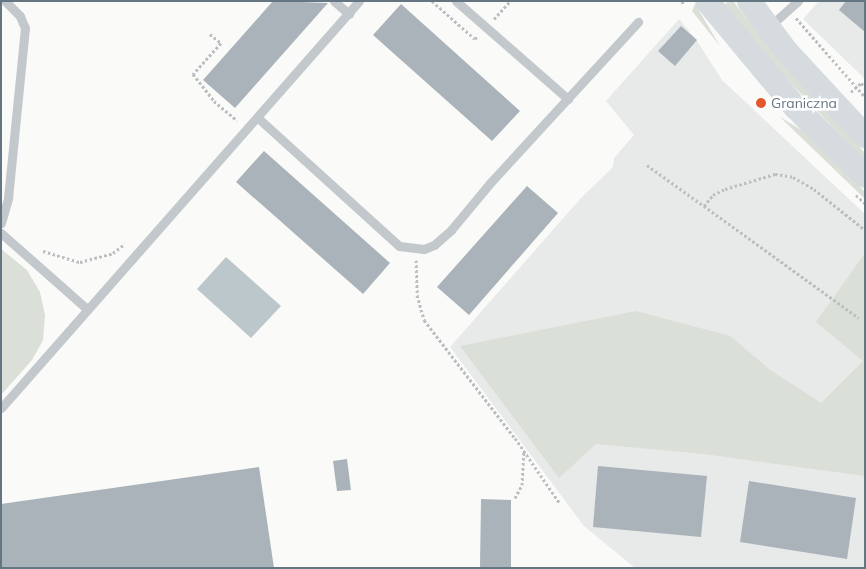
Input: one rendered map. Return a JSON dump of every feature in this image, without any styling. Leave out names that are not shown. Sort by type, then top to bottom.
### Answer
[{"type":"main road","points":[[749,1],[769,28],[865,136]]},
{"type":"main road","points":[[696,3],[795,107],[865,176]]},
{"type":"lane","points":[[1,223],[8,198],[25,28],[20,16],[6,1]]},
{"type":"lane","points":[[334,1],[349,14]]},
{"type":"lane","points":[[1,408],[359,1]]},
{"type":"lane","points":[[456,1],[568,99]]},
{"type":"lane","points":[[769,28],[790,11],[798,1]]},
{"type":"lane","points":[[258,118],[399,246],[417,249],[434,245],[451,230],[638,22]]},
{"type":"lane","points":[[1,233],[87,309]]},
{"type":"path","points":[[682,1],[696,3]]},
{"type":"path","points":[[790,11],[855,88],[865,97]]},
{"type":"path","points":[[210,34],[220,43],[193,74],[214,101],[237,120]]},
{"type":"path","points":[[855,88],[860,83],[865,87]]},
{"type":"path","points":[[231,127],[242,115]]},
{"type":"path","points":[[647,165],[859,318]]},
{"type":"path","points":[[704,206],[713,195],[725,189],[775,174],[794,177],[814,188],[865,230]]},
{"type":"path","points":[[36,245],[58,258],[80,262],[113,253],[131,238]]},
{"type":"path","points":[[417,249],[416,288],[424,320],[524,451],[560,502]]},
{"type":"path","points":[[515,498],[522,485],[524,451]]},
{"type":"shaded area","points":[[729,1],[733,1],[789,71],[865,153],[865,161],[779,71],[724,5]]},
{"type":"shaded area","points":[[819,1],[865,1],[865,79],[803,19]]},
{"type":"shaded area","points":[[695,4],[720,46],[692,11]]},
{"type":"shaded area","points":[[679,19],[697,41],[722,80],[865,214],[865,568],[635,568],[584,526],[450,347],[581,198],[613,167],[614,158],[634,135],[606,101]]},
{"type":"shaded area","points":[[780,117],[803,131],[865,192],[865,199]]},
{"type":"shaded area","points":[[1,249],[27,270],[40,292],[45,315],[43,340],[32,360],[1,395]]},
{"type":"shaded area","points":[[865,253],[865,476],[704,454],[596,444],[559,478],[460,346],[636,311],[730,336],[769,369],[821,403],[863,361],[816,322]]},
{"type":"shaded area","points":[[226,257],[281,306],[251,338],[197,289]]},
{"type":"building","points":[[273,1],[328,3],[235,108],[203,80]]},
{"type":"building","points":[[846,1],[865,1],[865,32],[839,10]]},
{"type":"building","points":[[401,4],[520,111],[492,141],[373,35]]},
{"type":"building","points":[[681,26],[697,40],[675,66],[658,51]]},
{"type":"building","points":[[264,151],[390,263],[363,294],[236,182]]},
{"type":"building","points":[[527,186],[558,213],[469,315],[437,287]]},
{"type":"building","points":[[347,459],[351,490],[337,491],[333,461]]},
{"type":"building","points":[[598,466],[707,476],[701,537],[593,527]]},
{"type":"building","points":[[259,467],[274,568],[1,568],[1,504]]},
{"type":"building","points":[[749,481],[856,498],[847,559],[740,542]]},
{"type":"building","points":[[481,499],[511,500],[511,567],[480,567]]},
{"type":"place","name":"Graniczna","points":[[761,103]]}]
